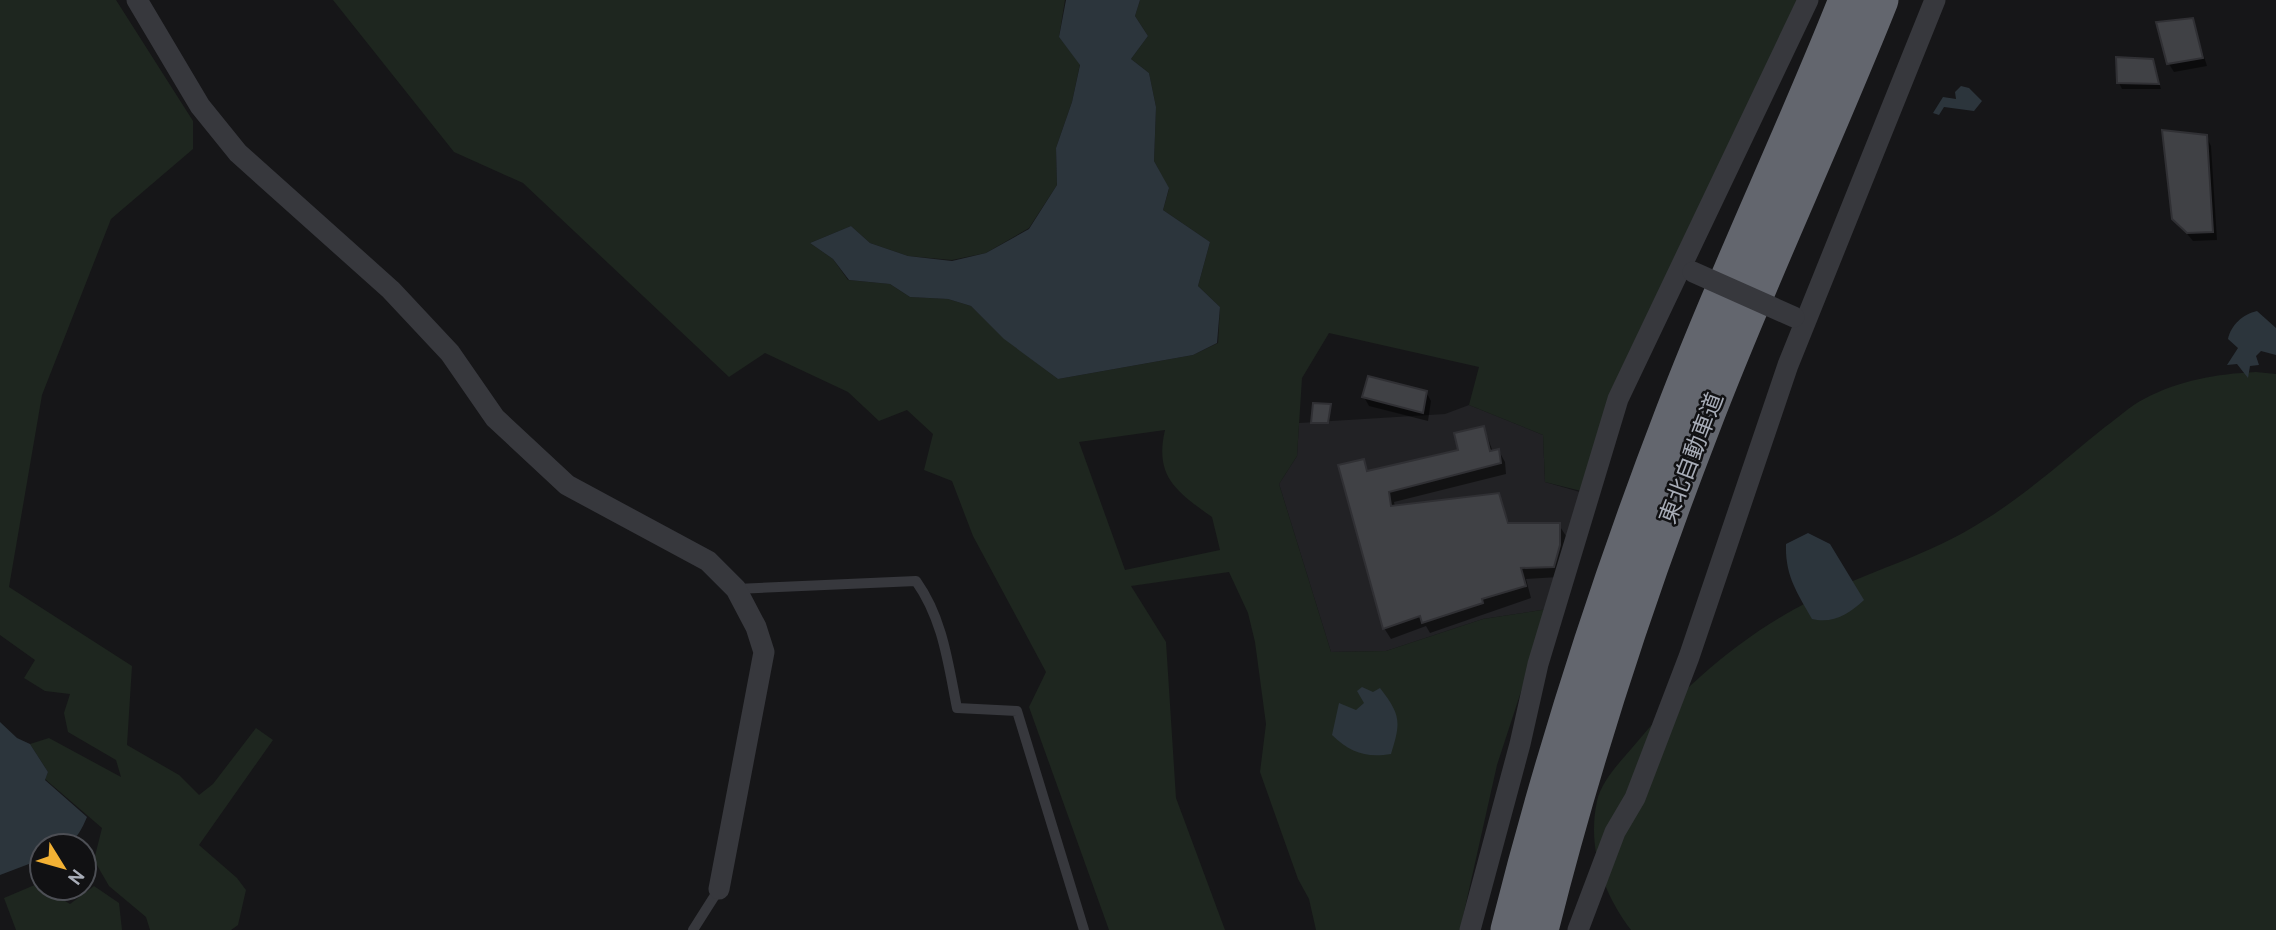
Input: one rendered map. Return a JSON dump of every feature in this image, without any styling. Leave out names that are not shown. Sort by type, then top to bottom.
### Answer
[{"type":"highway","name":"東北自動車道","points":[[1509,930],[1543,797],[1606,596],[1674,412],[1847,0]]},
{"type":"highway","name":"東北自動車道","points":[[1540,930],[1571,807],[1630,621],[1703,424],[1880,0]]},
{"type":"street","points":[[137,0],[200,106],[238,153],[391,290],[450,353],[495,418],[567,485],[708,561],[736,589],[756,627],[764,652],[719,889]]},
{"type":"street","points":[[1470,930],[1520,744],[1538,664],[1586,497],[1618,399],[1688,268],[1808,0]]},
{"type":"street","points":[[1578,930],[1615,832],[1635,798],[1684,670],[1802,317],[1936,0]]},
{"type":"street","points":[[1688,268],[1802,317]]},
{"type":"lane","points":[[736,589],[916,581],[932,603],[943,635],[957,708],[1017,711],[1084,930]]},
{"type":"lane","points":[[693,930],[719,889]]},
{"type":"shaded area","points":[[0,0],[116,0],[193,121],[193,149],[111,219],[42,395],[9,587],[132,666],[127,745],[179,775],[199,795],[213,784],[256,728],[273,740],[199,845],[237,878],[246,890],[238,925],[231,930],[150,930],[146,917],[109,886],[98,867],[98,844],[102,828],[45,779],[48,772],[30,744],[49,738],[121,777],[116,760],[68,732],[64,713],[70,694],[45,691],[24,678],[35,660],[0,635]]},
{"type":"shaded area","points":[[333,0],[1065,0],[1059,37],[1080,64],[1072,102],[1056,148],[1057,185],[1029,228],[986,253],[952,260],[908,256],[870,243],[851,226],[810,243],[833,259],[848,280],[890,284],[910,297],[948,299],[971,306],[1005,339],[1058,379],[1193,355],[1218,343],[1220,307],[1198,286],[1210,242],[1163,210],[1169,189],[1154,161],[1156,107],[1149,73],[1131,59],[1148,36],[1135,16],[1140,0],[1802,0],[1581,491],[1545,482],[1543,435],[1469,405],[1479,367],[1329,333],[1302,378],[1297,456],[1279,484],[1331,652],[1386,651],[1483,619],[1548,609],[1497,765],[1460,930],[1316,930],[1309,899],[1298,879],[1260,772],[1266,724],[1255,642],[1248,613],[1229,572],[1131,586],[1166,642],[1176,798],[1225,930],[1109,930],[1029,707],[1046,672],[973,536],[952,481],[924,470],[933,434],[907,410],[879,421],[848,392],[765,353],[729,377],[523,183],[454,152]],"holes":[[[1165,430],[1163,460],[1171,482],[1212,517],[1220,550],[1125,570],[1079,442]]]},
{"type":"shaded area","points":[[1066,0],[1140,0],[1135,16],[1148,36],[1131,59],[1149,73],[1156,107],[1154,161],[1169,188],[1163,210],[1210,242],[1198,286],[1220,307],[1217,343],[1193,355],[1058,379],[1004,339],[971,306],[948,299],[910,297],[890,284],[849,280],[833,259],[810,243],[851,226],[870,243],[908,256],[952,261],[986,253],[1029,229],[1057,185],[1056,148],[1072,102],[1080,65],[1059,37]]},
{"type":"shaded area","points":[[1961,86],[1969,88],[1982,101],[1974,111],[1944,107],[1939,115],[1933,113],[1943,97],[1956,99],[1955,92]]},
{"type":"shaded area","points":[[2257,311],[2276,328],[2276,355],[2261,351],[2256,356],[2259,365],[2250,366],[2248,378],[2237,364],[2227,365],[2238,348],[2228,339],[2238,321]]},
{"type":"shaded area","points":[[2256,372],[2276,374],[2276,930],[1631,930],[1612,901],[1600,869],[1594,836],[1597,801],[1602,787],[1616,766],[1691,685],[1736,647],[1784,615],[1832,590],[1941,544],[1999,511],[2139,402],[2158,392],[2212,376]]},
{"type":"shaded area","points":[[1469,405],[1543,435],[1545,482],[1580,492],[1548,609],[1483,619],[1386,651],[1331,652],[1279,484],[1297,456],[1299,423],[1445,414]]},
{"type":"shaded area","points":[[1808,533],[1830,544],[1864,600],[1834,619],[1812,619],[1790,575],[1786,544]]},
{"type":"shaded area","points":[[1362,687],[1373,692],[1380,688],[1392,705],[1397,726],[1391,754],[1359,753],[1332,735],[1339,703],[1356,710],[1364,703],[1357,691]]},
{"type":"shaded area","points":[[0,722],[17,738],[30,744],[48,772],[45,780],[87,817],[80,832],[28,832],[28,864],[0,875]]},
{"type":"shaded area","points":[[28,888],[28,902],[98,902],[98,889],[119,903],[122,930],[16,930],[4,898]]},
{"type":"building","points":[[2193,18],[2203,58],[2167,64],[2156,22]]},
{"type":"building","points":[[2116,57],[2153,59],[2159,84],[2117,83]]},
{"type":"building","points":[[2162,130],[2207,135],[2213,232],[2187,233],[2172,219]]},
{"type":"building","points":[[1368,376],[1427,391],[1423,413],[1362,397]]},
{"type":"building","points":[[1313,403],[1331,404],[1328,423],[1311,423]]},
{"type":"building","points":[[1484,426],[1490,451],[1499,449],[1501,463],[1389,492],[1391,506],[1499,493],[1508,523],[1560,523],[1560,545],[1554,567],[1521,568],[1526,586],[1482,599],[1483,603],[1422,623],[1420,616],[1383,629],[1338,465],[1364,459],[1367,471],[1458,450],[1454,433]]}]
